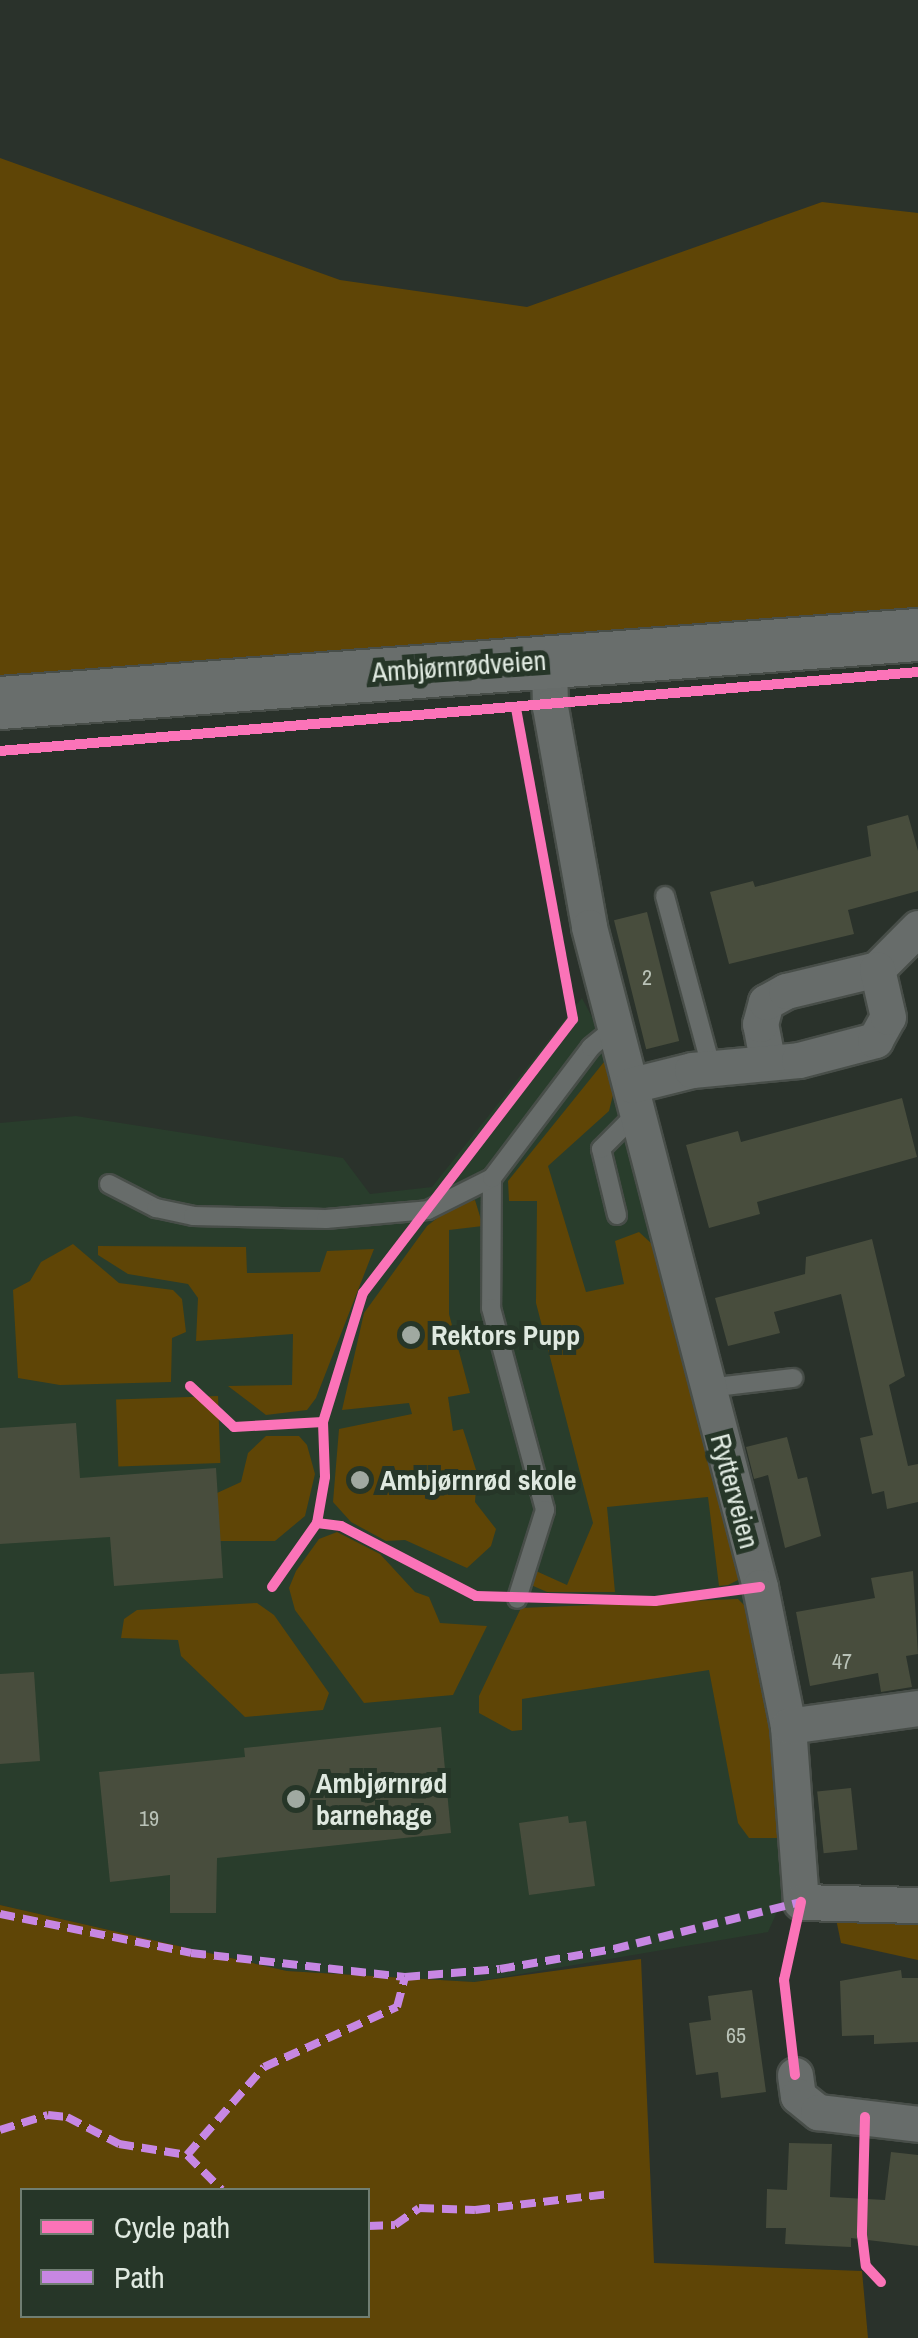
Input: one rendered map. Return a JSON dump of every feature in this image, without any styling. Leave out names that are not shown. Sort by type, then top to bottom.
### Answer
[{"type":"street","name":"Ambjørnrødveien","points":[[0,703],[918,635]]},
{"type":"street","name":"Rytterveien","points":[[549,660],[550,707],[589,927],[708,1388],[788,1726],[801,1902],[918,1905]]},
{"type":"street","points":[[767,1060],[760,1024],[766,1002],[786,991],[877,969],[918,928]]},
{"type":"street","points":[[635,1098],[711,1067],[799,1060],[881,1036],[888,1017],[877,969]]},
{"type":"street","points":[[788,1726],[918,1708]]},
{"type":"street","points":[[794,2075],[798,2096],[818,2112],[918,2124]]},
{"type":"lane","points":[[665,896],[711,1067]]},
{"type":"lane","points":[[109,1184],[156,1208],[193,1216],[326,1220],[428,1210],[492,1178],[592,1047],[616,1027]]},
{"type":"lane","points":[[617,1215],[601,1149],[635,1098]]},
{"type":"lane","points":[[492,1178],[491,1308],[545,1510],[517,1599]]},
{"type":"lane","points":[[708,1388],[793,1378]]},
{"type":"shaded area","points":[[0,158],[340,280],[527,307],[822,202],[918,213],[918,616],[0,685]]},
{"type":"shaded area","name":"Ambjørnrød skole","points":[[582,998],[613,1057],[754,1615],[794,1874],[768,1932],[474,1982],[287,1971],[0,1905],[0,1123],[76,1116],[343,1158],[370,1194],[432,1187]]},
{"type":"shaded area","points":[[608,1057],[614,1091],[609,1111],[548,1166],[586,1292],[624,1284],[615,1241],[639,1232],[664,1255],[742,1578],[728,1585],[719,1586],[708,1497],[607,1507],[615,1592],[547,1592],[531,1585],[536,1571],[567,1585],[593,1523],[536,1303],[537,1201],[509,1201],[508,1181]]},
{"type":"shaded area","points":[[475,1200],[483,1226],[449,1230],[449,1314],[470,1393],[448,1397],[453,1431],[463,1429],[477,1473],[475,1502],[496,1529],[491,1546],[467,1568],[405,1540],[386,1541],[351,1522],[333,1502],[339,1429],[412,1414],[409,1403],[342,1410],[364,1313],[427,1226],[453,1206]]},
{"type":"shaded area","points":[[73,1244],[119,1283],[173,1290],[182,1299],[186,1332],[172,1338],[171,1382],[60,1385],[18,1378],[13,1290],[30,1281],[41,1262]]},
{"type":"shaded area","points":[[98,1246],[246,1247],[247,1273],[320,1272],[327,1251],[374,1249],[316,1398],[307,1410],[266,1415],[228,1386],[292,1385],[293,1334],[196,1341],[198,1298],[188,1284],[128,1274],[98,1255]]},
{"type":"shaded area","points":[[218,1396],[220,1463],[118,1467],[116,1400]]},
{"type":"shaded area","points":[[266,1436],[299,1436],[307,1445],[315,1474],[305,1516],[275,1541],[220,1541],[217,1493],[241,1482],[248,1453]]},
{"type":"shaded area","points":[[337,1532],[380,1554],[415,1592],[429,1597],[440,1623],[487,1626],[453,1695],[364,1703],[295,1610],[289,1588],[296,1571],[319,1539]]},
{"type":"shaded area","points":[[738,1599],[754,1615],[789,1828],[777,1838],[749,1838],[738,1823],[709,1670],[522,1699],[522,1730],[512,1731],[479,1713],[479,1696],[521,1608]]},
{"type":"shaded area","points":[[257,1603],[274,1615],[329,1693],[323,1710],[245,1717],[181,1656],[178,1640],[121,1638],[124,1619],[137,1610]]},
{"type":"shaded area","points":[[0,1905],[287,1971],[474,1982],[641,1959],[654,2263],[862,2271],[868,2338],[0,2338]]},
{"type":"shaded area","points":[[835,1914],[918,1916],[918,1960],[841,1943]]},
{"type":"building","points":[[908,815],[918,851],[918,891],[848,910],[854,934],[729,964],[710,892],[753,881],[755,887],[871,856],[867,826]]},
{"type":"building","points":[[647,912],[679,1041],[646,1049],[614,920]]},
{"type":"building","points":[[902,1098],[917,1157],[757,1202],[760,1214],[709,1228],[686,1145],[738,1131],[741,1142]]},
{"type":"building","points":[[872,1239],[905,1376],[889,1385],[908,1466],[918,1464],[918,1502],[887,1509],[884,1491],[872,1494],[860,1438],[873,1435],[841,1294],[774,1312],[780,1333],[728,1346],[715,1298],[805,1274],[806,1257]]},
{"type":"building","points":[[76,1423],[80,1478],[216,1468],[223,1578],[114,1586],[110,1537],[0,1544],[0,1428]]},
{"type":"building","points":[[787,1437],[798,1479],[807,1477],[821,1536],[785,1548],[768,1475],[754,1479],[746,1447]]},
{"type":"building","points":[[913,1571],[918,1654],[906,1656],[912,1687],[881,1692],[878,1673],[810,1686],[796,1612],[875,1598],[871,1578]]},
{"type":"building","points":[[34,1672],[40,1761],[0,1764],[0,1674]]},
{"type":"building","points":[[441,1727],[451,1833],[217,1858],[216,1913],[170,1913],[170,1875],[110,1882],[99,1772],[245,1757],[244,1748]]},
{"type":"building","points":[[851,1788],[857,1850],[824,1853],[817,1792]]},
{"type":"building","points":[[568,1816],[569,1823],[586,1821],[595,1886],[529,1895],[519,1823]]},
{"type":"building","points":[[901,1970],[902,1978],[918,1978],[918,2042],[874,2044],[874,2035],[842,2036],[840,1981]]},
{"type":"building","points":[[752,1990],[766,2092],[721,2098],[718,2072],[696,2075],[689,2023],[711,2020],[708,1996]]},
{"type":"building","points":[[789,2143],[832,2144],[830,2197],[885,2200],[891,2152],[918,2155],[918,2246],[851,2238],[851,2247],[785,2244],[786,2228],[766,2228],[767,2189],[787,2190]]},
{"type":"marked path","points":[[0,1914],[191,1953],[405,1977],[500,1969],[614,1949],[801,1902]]},
{"type":"marked path","points":[[0,2130],[48,2115],[67,2117],[119,2144],[187,2155],[264,2067],[397,2007],[405,1977]]},
{"type":"marked path","points":[[187,2155],[220,2188]]},
{"type":"marked path","points":[[370,2226],[395,2225],[419,2208],[475,2210],[610,2194]]},
{"type":"cycle path","points":[[0,751],[918,672]]},
{"type":"cycle path","points":[[272,1587],[317,1523],[325,1477],[323,1422],[363,1293],[573,1019],[516,709]]},
{"type":"cycle path","points":[[190,1386],[234,1427],[323,1422]]},
{"type":"cycle path","points":[[317,1523],[341,1526],[476,1596],[655,1601],[760,1587]]},
{"type":"cycle path","points":[[795,2075],[784,1980],[801,1902]]},
{"type":"cycle path","points":[[865,2117],[862,2235],[866,2266],[881,2282]]},
{"type":"place","name":"Rektors Pupp","points":[[411,1335]]},
{"type":"place","name":"Ambjørnrød skole","points":[[360,1480]]},
{"type":"place","name":"Ambjørnrød barnehage","points":[[296,1799]]}]
